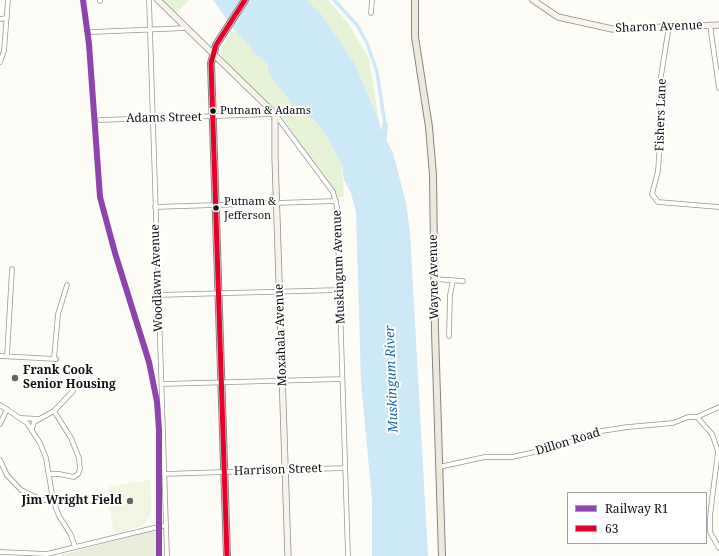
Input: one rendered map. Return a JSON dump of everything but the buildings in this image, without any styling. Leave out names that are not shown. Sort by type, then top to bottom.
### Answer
[{"type":"main road","points":[[227,556],[212,63],[213,54],[220,39],[245,0]]},
{"type":"main road","name":"Wayne Avenue","points":[[415,0],[415,37],[431,146],[442,556]]},
{"type":"street","points":[[0,62],[4,56],[8,0]]},
{"type":"street","name":"Woodlawn Avenue","points":[[148,0],[157,295],[162,384],[168,556]]},
{"type":"street","name":"Muskingum Avenue","points":[[158,0],[276,114],[329,187],[336,201],[348,556]]},
{"type":"street","points":[[371,14],[372,0]]},
{"type":"street","name":"Sharon Avenue","points":[[533,0],[558,17],[594,26],[628,30],[668,26],[719,24]]},
{"type":"street","points":[[0,19],[7,18]]},
{"type":"street","points":[[710,25],[719,88]]},
{"type":"street","name":"Fishers Lane","points":[[668,26],[661,76],[661,127],[658,171],[652,194],[658,202],[719,207]]},
{"type":"street","points":[[92,32],[187,28]]},
{"type":"street","name":"Adams Street","points":[[100,120],[276,114]]},
{"type":"street","name":"Moxahala Avenue","points":[[276,114],[277,203],[288,556]]},
{"type":"street","points":[[155,207],[336,201]]},
{"type":"street","points":[[7,356],[12,269]]},
{"type":"street","points":[[434,279],[463,281]]},
{"type":"street","points":[[449,336],[450,295],[454,280]]},
{"type":"street","points":[[0,356],[55,359],[58,314],[67,285]]},
{"type":"street","points":[[157,295],[339,290]]},
{"type":"street","points":[[162,384],[342,379]]},
{"type":"street","points":[[32,429],[34,422],[54,411],[73,391]]},
{"type":"street","points":[[0,405],[20,418],[32,429],[44,450],[53,500],[59,516],[71,535],[75,547]]},
{"type":"street","name":"Dillon Road","points":[[439,467],[485,457],[512,457],[557,447],[603,431],[673,423],[688,417],[697,417],[719,407]]},
{"type":"street","points":[[0,424],[7,409]]},
{"type":"street","points":[[49,474],[74,477],[79,472],[78,458],[72,438],[54,411]]},
{"type":"street","points":[[697,417],[712,434],[718,451],[710,516],[710,532],[719,548]]},
{"type":"street","points":[[20,418],[38,419]]},
{"type":"street","points":[[0,460],[7,475],[21,490],[42,500],[53,500]]},
{"type":"street","name":"Harrison Street","points":[[164,474],[344,468]]},
{"type":"street","points":[[0,552],[47,554],[166,525]]},
{"type":"green space","points":[[161,0],[189,0],[176,14]]},
{"type":"green space","points":[[307,0],[328,0],[348,23],[369,58],[379,121],[355,64],[322,15]]},
{"type":"green space","points":[[231,32],[236,32],[252,47],[252,51],[267,64],[268,68],[293,105],[314,120],[325,134],[342,165],[344,196],[337,198],[333,189],[280,115],[221,57],[221,49]]},
{"type":"green space","name":"Jim Wright Field","points":[[150,480],[151,512],[145,524],[114,534],[107,490],[111,486]]},
{"type":"green space","points":[[158,529],[158,556],[57,556]]},
{"type":"water","points":[[213,0],[307,0],[322,15],[355,64],[379,121],[381,130],[393,153],[406,203],[410,233],[428,556],[372,556],[372,500],[361,382],[356,212],[351,193],[344,180],[342,165],[325,134],[314,120],[293,105],[270,75],[267,64],[252,51],[251,47],[236,32]]},
{"type":"waterway","name":"Muskingum River","points":[[334,0],[357,25],[367,43],[377,72],[385,125]]},
{"type":"waterway","name":"Muskingum River","points":[[383,144],[385,125]]},
{"type":"rail line","name":"R1","points":[[83,0],[89,44],[100,197],[115,253],[149,362],[157,402],[159,430],[159,556]]},
{"type":"transit line","name":"63","points":[[227,556],[211,63],[216,45],[245,0]]},
{"type":"place","name":"Putnam & Adams","points":[[213,111]]},
{"type":"place","name":"Putnam & Jefferson","points":[[216,208]]},
{"type":"place","name":"Frank Cook Senior Housing","points":[[15,378]]},
{"type":"place","name":"Jim Wright Field","points":[[130,501]]}]
